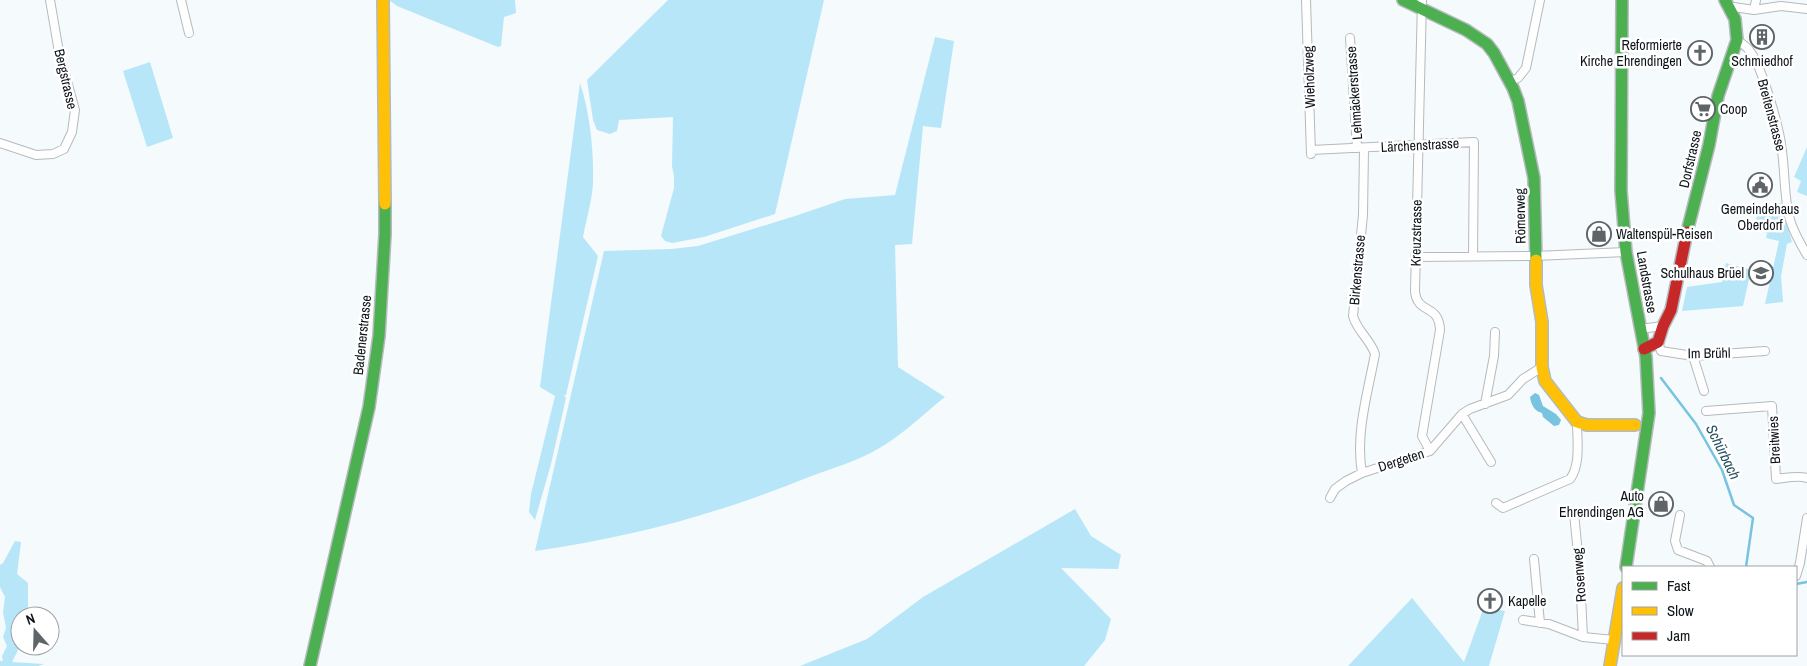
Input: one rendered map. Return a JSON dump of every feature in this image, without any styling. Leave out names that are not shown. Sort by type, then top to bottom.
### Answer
[{"type":"street","name":"Bergstrasse","points":[[0,143],[36,154],[53,154],[64,149],[72,132],[75,110],[59,52],[50,0]]},
{"type":"street","points":[[181,0],[189,33]]},
{"type":"street","name":"Badenerstrasse","points":[[310,666],[369,407],[379,336],[385,234],[383,0]]},
{"type":"street","name":"Wieholzweg","points":[[1306,0],[1311,152]]},
{"type":"street","name":"Römerweg","points":[[1404,0],[1422,4],[1487,44],[1511,81],[1518,101],[1534,178],[1536,285],[1542,322],[1542,367],[1546,381],[1576,422]]},
{"type":"street","points":[[1511,81],[1518,78],[1526,68],[1540,0]]},
{"type":"street","name":"Landstrasse","points":[[1622,0],[1621,156],[1626,252],[1644,349],[1649,414],[1626,566]]},
{"type":"street","points":[[1754,10],[1756,0]]},
{"type":"street","points":[[1726,3],[1754,10],[1780,6],[1807,9]]},
{"type":"street","points":[[1726,3],[1735,20],[1737,40]]},
{"type":"street","name":"Kreuzstrasse","points":[[1422,4],[1415,257],[1416,298],[1420,306],[1435,313],[1439,319],[1440,330],[1422,436],[1430,451]]},
{"type":"street","name":"Lehmäckerstrasse","points":[[1350,38],[1361,148]]},
{"type":"street","name":"Breitenstrasse","points":[[1737,40],[1749,50],[1757,63],[1773,110],[1782,150],[1785,194],[1789,218],[1796,237],[1807,254]]},
{"type":"street","name":"Dorfstrasse","points":[[1658,342],[1671,310],[1723,76],[1737,40]]},
{"type":"street","name":"Lärchenstrasse","points":[[1311,152],[1474,142],[1473,256]]},
{"type":"street","name":"Birkenstrasse","points":[[1361,148],[1363,216],[1353,316],[1356,326],[1372,343],[1375,354],[1361,431],[1359,458],[1362,473]]},
{"type":"street","points":[[1415,257],[1535,256],[1626,252]]},
{"type":"street","points":[[1640,329],[1663,326]]},
{"type":"street","points":[[1485,404],[1494,356],[1495,332]]},
{"type":"street","points":[[1644,349],[1658,342]]},
{"type":"street","name":"Im Brühl","points":[[1658,342],[1661,351],[1693,356],[1765,351]]},
{"type":"street","points":[[1693,356],[1704,391]]},
{"type":"street","name":"Dergeten","points":[[1330,498],[1335,489],[1340,485],[1362,473],[1430,451],[1462,414],[1508,395],[1523,379],[1542,367]]},
{"type":"street","name":"Breitwies","points":[[1706,411],[1772,406],[1776,479],[1807,478]]},
{"type":"street","points":[[1462,414],[1491,462]]},
{"type":"street","points":[[1496,503],[1503,508],[1573,476],[1576,462],[1576,422],[1587,425],[1635,425]]},
{"type":"street","name":"Rosenweg","points":[[1574,513],[1583,637]]},
{"type":"street","points":[[1680,515],[1675,541],[1678,550],[1698,556],[1707,561],[1710,566]]},
{"type":"street","points":[[1797,573],[1807,518]]},
{"type":"street","points":[[1534,558],[1540,623]]},
{"type":"street","points":[[1610,666],[1622,598]]},
{"type":"street","points":[[1524,620],[1549,624],[1583,637],[1614,640]]},
{"type":"shaded area","points":[[389,0],[515,0],[516,13],[504,17],[501,46],[498,47],[397,6]]},
{"type":"shaded area","points":[[668,0],[824,0],[775,214],[704,237],[672,243],[665,241],[661,236],[674,188],[672,166],[673,117],[619,120],[617,131],[610,134],[597,130],[593,120],[587,80]]},
{"type":"shaded area","points":[[935,37],[954,41],[941,128],[923,126],[912,244],[895,245],[898,367],[945,397],[903,432],[885,444],[843,465],[741,502],[674,523],[606,539],[535,551],[604,251],[671,249],[698,246],[845,199],[895,195]]},
{"type":"shaded area","points":[[150,62],[173,138],[147,147],[123,71]]},
{"type":"shaded area","points":[[580,83],[589,119],[593,171],[591,197],[583,237],[598,256],[566,395],[564,395],[566,398],[551,464],[535,520],[529,512],[531,494],[555,396],[540,387]]},
{"type":"shaded area","points":[[1807,147],[1807,196],[1797,192],[1801,181],[1794,177]]},
{"type":"shaded area","points":[[1781,203],[1792,242],[1787,244],[1781,276],[1783,302],[1765,304],[1779,241],[1766,238],[1767,233],[1754,229],[1758,211]]},
{"type":"shaded area","points":[[1726,263],[1751,270],[1743,306],[1682,311],[1687,287],[1722,282]]},
{"type":"shaded area","points":[[1535,393],[1539,395],[1543,406],[1556,414],[1561,420],[1559,425],[1554,426],[1543,417],[1542,413],[1533,407],[1530,397]]},
{"type":"shaded area","points":[[1075,509],[1091,536],[1121,555],[1118,569],[1061,568],[1111,619],[1105,640],[1084,666],[800,666],[867,639],[923,597]]},
{"type":"shaded area","points":[[15,541],[21,542],[17,574],[28,583],[28,606],[10,606],[10,656],[15,656],[12,662],[44,664],[38,666],[0,666],[0,661],[3,661],[2,656],[7,646],[3,637],[6,628],[3,612],[5,597],[0,587],[0,565]]},
{"type":"shaded area","points":[[1412,598],[1464,662],[1484,607],[1505,611],[1489,666],[1348,666]]},
{"type":"waterway","name":"Schürbach","points":[[1661,378],[1696,424],[1722,470],[1734,505],[1753,518],[1746,566]]},
{"type":"waterway","name":"Schürbach","points":[[1797,584],[1807,582]]},
{"type":"traffic: fast","points":[[1403,0],[1466,30],[1487,44],[1513,88],[1518,101],[1534,178],[1536,260]]},
{"type":"traffic: fast","points":[[1622,0],[1621,191],[1626,252],[1646,357],[1649,413],[1626,566]]},
{"type":"traffic: fast","points":[[1687,232],[1709,145],[1718,96],[1737,40],[1735,19],[1725,0]]},
{"type":"traffic: fast","points":[[310,666],[369,407],[379,336],[385,204]]},
{"type":"traffic: slow","points":[[383,0],[385,204]]},
{"type":"traffic: slow","points":[[1536,260],[1536,285],[1542,322],[1542,367],[1545,381],[1577,422],[1587,425],[1635,425]]},
{"type":"traffic: slow","points":[[1610,666],[1622,594]]},
{"type":"traffic: jam","points":[[1644,349],[1658,342],[1671,310],[1687,232]]},
{"type":"place","name":"Schmiedhof","points":[[1762,37]]},
{"type":"place","name":"Reformierte Kirche Ehrendingen","points":[[1700,53]]},
{"type":"place","name":"Coop","points":[[1703,109]]},
{"type":"place","name":"Gemeindehaus Oberdorf","points":[[1760,185]]},
{"type":"place","name":"Waltenspül-Reisen","points":[[1599,234]]},
{"type":"place","name":"Schulhaus Brüel","points":[[1761,273]]},
{"type":"place","name":"Auto Ehrendingen AG","points":[[1661,504]]},
{"type":"place","name":"Kapelle","points":[[1490,601]]}]
